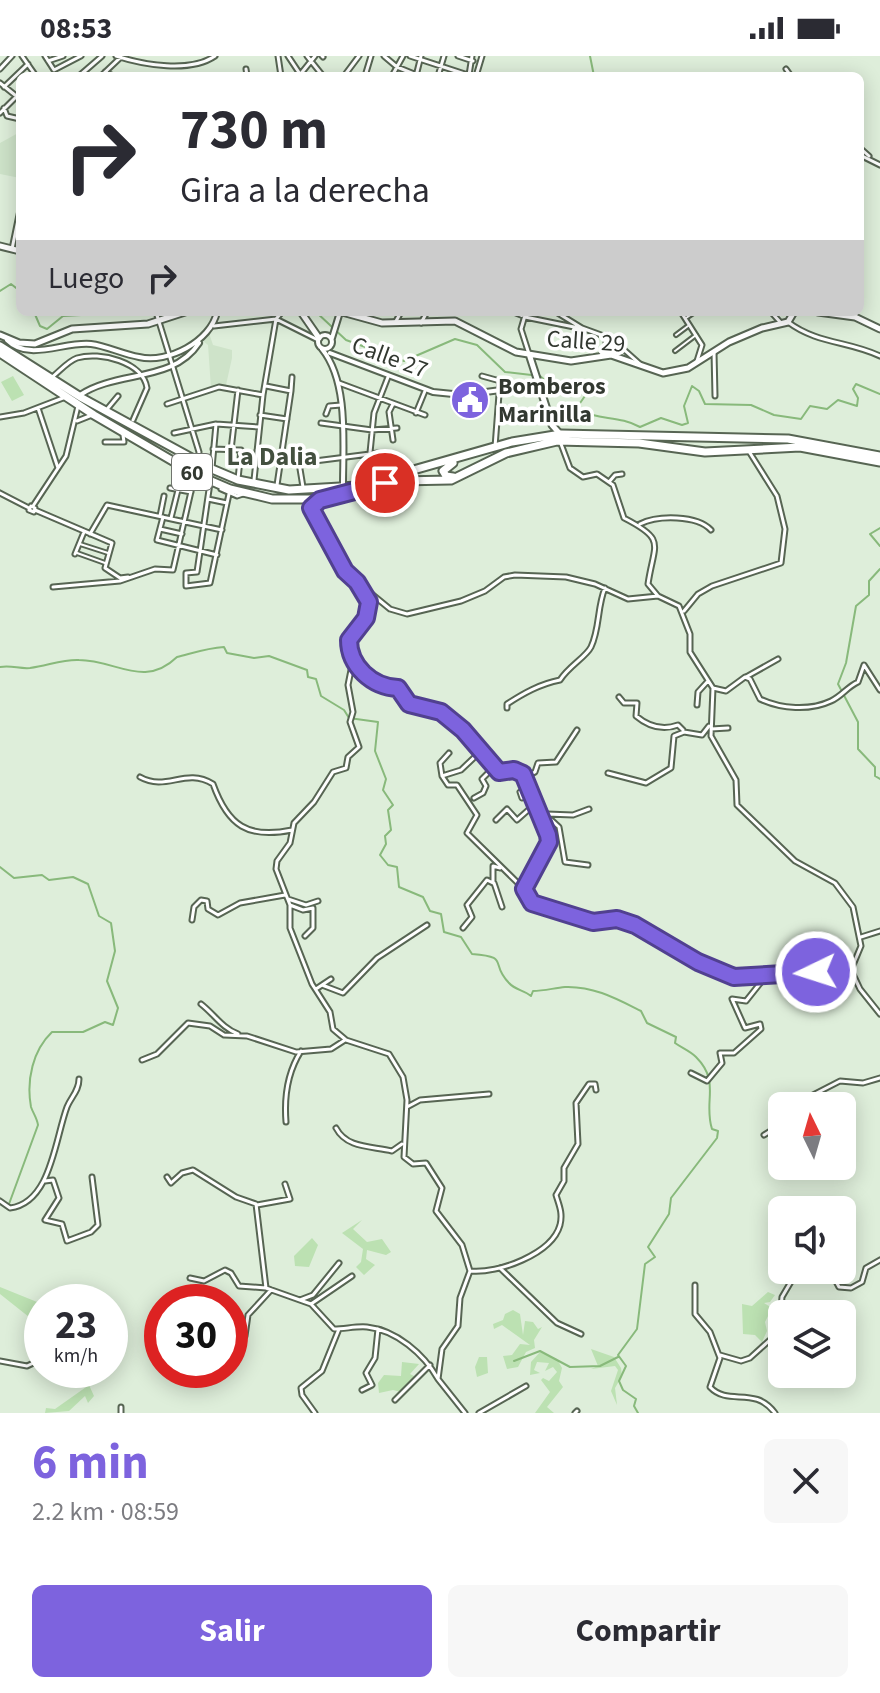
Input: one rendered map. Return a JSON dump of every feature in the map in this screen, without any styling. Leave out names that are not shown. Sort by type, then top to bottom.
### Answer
[{"type":"highway","name":"60","points":[[0,346],[51,378],[94,415],[195,474],[225,489],[272,499],[303,500],[340,492],[399,478],[473,453],[544,436],[651,443],[685,449],[740,451],[813,448],[880,459]]},
{"type":"highway","name":"60","points":[[0,353],[66,396],[106,410],[212,469],[236,479],[277,489],[340,492],[367,483],[399,478],[451,480],[518,449],[559,438],[800,440],[880,459]]},
{"type":"highway","points":[[140,429],[120,419],[115,421],[149,447]]},
{"type":"highway","points":[[685,449],[719,450],[723,445],[720,440],[695,437]]},
{"type":"highway","points":[[473,453],[447,465],[445,475],[457,476],[489,462]]},
{"type":"highway","points":[[225,489],[261,493],[259,488],[236,479]]},
{"type":"main road","points":[[0,246],[16,250]]},
{"type":"main road","points":[[3,337],[19,343],[35,344],[72,329],[159,321],[173,316]]},
{"type":"main road","points":[[304,316],[323,340]]},
{"type":"main road","name":"Calle 29","points":[[369,316],[395,323],[465,324],[514,351],[571,361],[602,355],[663,373],[684,370],[696,363]]},
{"type":"main road","points":[[696,363],[713,350],[753,331],[784,323],[790,316]]},
{"type":"main road","points":[[848,316],[880,329]]},
{"type":"main road","points":[[602,355],[607,349],[607,336]]},
{"type":"main road","points":[[529,354],[559,438]]},
{"type":"main road","points":[[544,436],[552,425]]},
{"type":"street","points":[[0,69],[12,56]]},
{"type":"street","points":[[22,56],[34,72]]},
{"type":"street","points":[[45,56],[56,70],[81,56]]},
{"type":"street","points":[[48,61],[63,56]]},
{"type":"street","points":[[84,72],[102,56]]},
{"type":"street","points":[[105,72],[118,57],[139,63],[193,66],[215,56]]},
{"type":"street","points":[[307,56],[320,72]]},
{"type":"street","points":[[302,72],[315,56]]},
{"type":"street","points":[[384,56],[408,72]]},
{"type":"street","points":[[399,72],[403,56]]},
{"type":"street","points":[[410,56],[456,72]]},
{"type":"street","points":[[439,72],[444,56]]},
{"type":"street","points":[[458,56],[472,58]]},
{"type":"street","points":[[18,72],[28,64]]},
{"type":"street","points":[[396,72],[399,68]]},
{"type":"street","points":[[0,113],[16,99]]},
{"type":"street","points":[[4,108],[7,116],[16,118]]},
{"type":"street","points":[[864,152],[874,162]]},
{"type":"street","points":[[864,157],[880,165]]},
{"type":"street","points":[[12,249],[16,230]]},
{"type":"street","points":[[157,316],[199,452],[198,462]]},
{"type":"street","points":[[33,508],[58,468],[77,421],[79,400],[93,387],[186,361],[214,326],[216,316]]},
{"type":"street","points":[[253,484],[264,385],[279,316]]},
{"type":"street","points":[[323,340],[339,316]]},
{"type":"street","points":[[395,323],[399,316]]},
{"type":"street","points":[[421,323],[425,316]]},
{"type":"street","points":[[526,316],[521,332],[529,354]]},
{"type":"street","points":[[530,316],[607,336],[640,364]]},
{"type":"street","points":[[562,316],[582,328]]},
{"type":"street","points":[[688,316],[685,318],[702,347],[696,363]]},
{"type":"street","points":[[776,316],[820,341],[856,346],[880,356]]},
{"type":"street","points":[[214,326],[276,319],[332,343]]},
{"type":"street","points":[[676,335],[689,325]]},
{"type":"street","points":[[675,351],[696,335]]},
{"type":"street","points":[[3,337],[28,350],[89,344],[137,357],[168,354],[200,341]]},
{"type":"street","points":[[323,340],[332,343]]},
{"type":"street","points":[[311,508],[340,492],[343,458],[339,383],[323,340]]},
{"type":"street","points":[[330,356],[332,343]]},
{"type":"street","points":[[713,350],[715,396]]},
{"type":"street","name":"Calle 27","points":[[330,356],[426,390],[463,395],[538,381]]},
{"type":"street","points":[[51,378],[81,358],[125,363],[142,374],[146,393],[133,420]]},
{"type":"street","points":[[482,376],[499,379],[495,447]]},
{"type":"street","points":[[277,489],[292,377]]},
{"type":"street","points":[[367,483],[372,430],[379,398],[388,377]]},
{"type":"street","points":[[339,383],[425,415]]},
{"type":"street","points":[[264,385],[291,391]]},
{"type":"street","points":[[167,404],[219,387],[263,395]]},
{"type":"street","points":[[231,450],[238,390]]},
{"type":"street","points":[[416,413],[426,390]]},
{"type":"street","points":[[0,417],[38,408],[66,396]]},
{"type":"street","points":[[106,410],[118,396]]},
{"type":"street","points":[[393,404],[389,412],[393,440]]},
{"type":"street","points":[[326,414],[329,406],[341,405]]},
{"type":"street","points":[[38,408],[58,468]]},
{"type":"street","points":[[77,421],[94,415]]},
{"type":"street","points":[[260,415],[287,419]]},
{"type":"street","points":[[321,423],[372,430],[390,431],[397,428]]},
{"type":"street","points":[[212,469],[216,424]]},
{"type":"street","points":[[174,433],[216,424],[259,427]]},
{"type":"street","points":[[123,435],[124,442]]},
{"type":"street","points":[[559,438],[572,470],[583,477],[597,474],[609,482],[616,489],[624,518],[640,524],[655,543],[648,584],[658,596]]},
{"type":"street","points":[[105,442],[132,441]]},
{"type":"street","points":[[213,449],[241,450],[236,479]]},
{"type":"street","points":[[740,451],[750,453],[760,449]]},
{"type":"street","points":[[257,450],[299,463],[378,453]]},
{"type":"street","points":[[684,611],[698,594],[712,586],[781,563],[785,529],[777,496],[750,453]]},
{"type":"street","points":[[240,464],[256,463]]},
{"type":"street","points":[[299,463],[303,490]]},
{"type":"street","points":[[0,493],[112,543],[106,569],[116,576],[132,575],[157,569],[173,570],[195,474]]},
{"type":"street","points":[[609,482],[615,475],[622,474]]},
{"type":"street","points":[[210,481],[197,572],[185,574],[187,586],[210,584],[227,503],[225,489]]},
{"type":"street","points":[[170,488],[191,492]]},
{"type":"street","points":[[171,518],[178,490]]},
{"type":"street","points":[[164,496],[157,540],[217,555]]},
{"type":"street","points":[[208,499],[227,503]]},
{"type":"street","points":[[303,500],[311,508],[345,571],[390,609],[407,614],[461,601],[509,575],[559,576],[605,588],[628,599],[658,596],[672,601],[684,611],[690,652],[713,688],[711,726],[716,747],[736,780],[740,809],[795,861],[835,883],[853,907],[861,937],[858,959],[851,970]]},
{"type":"street","points":[[90,534],[105,505],[222,530]]},
{"type":"street","points":[[640,524],[649,520],[690,519],[704,522],[711,530]]},
{"type":"street","points":[[160,529],[182,534]]},
{"type":"street","points":[[84,531],[75,553],[106,563]]},
{"type":"street","points":[[79,543],[110,554]]},
{"type":"street","points":[[53,587],[120,581],[132,575]]},
{"type":"street","points":[[357,582],[369,608],[361,626],[349,640],[350,722],[359,747],[348,757],[346,768],[333,772],[314,802],[294,823],[290,843],[277,861],[276,869],[290,905],[290,928],[316,989],[330,1012],[333,1029],[346,1040],[389,1054],[403,1077],[407,1107],[403,1143],[408,1162],[426,1163],[441,1183],[436,1211],[462,1245],[470,1271],[460,1298],[458,1326],[442,1349],[438,1379]]},
{"type":"street","points":[[507,708],[507,704],[536,686],[560,680],[568,667],[587,654],[597,630],[605,588]]},
{"type":"street","points":[[351,654],[359,670],[381,685],[398,688],[413,707],[441,712],[499,772],[519,771],[525,777],[535,804],[559,829],[565,862],[588,865]]},
{"type":"street","points":[[713,688],[726,691],[778,659]]},
{"type":"street","points":[[745,677],[750,679],[760,699],[788,709],[828,702],[858,682],[863,665],[880,690]]},
{"type":"street","points":[[697,705],[698,692],[708,681]]},
{"type":"street","points":[[619,697],[624,703],[637,703],[636,716],[644,722],[661,728],[678,725],[684,732]]},
{"type":"street","points":[[711,726],[728,728]]},
{"type":"street","points":[[608,773],[643,783],[668,772],[673,756],[672,739],[684,732],[702,735],[711,726]]},
{"type":"street","points":[[525,777],[536,771],[538,763],[558,761],[577,730]]},
{"type":"street","points":[[442,776],[461,770],[481,751]]},
{"type":"street","points":[[449,753],[440,763],[442,776],[448,785],[457,785],[477,815],[467,833],[536,904],[593,922],[617,919],[635,925],[698,962],[733,977],[790,976]]},
{"type":"street","points":[[474,798],[483,793],[486,786],[482,779],[494,767]]},
{"type":"street","points":[[140,777],[164,782],[197,776],[213,784],[222,808],[234,822],[250,831],[292,830]]},
{"type":"street","points":[[520,792],[522,798],[530,794]]},
{"type":"street","points":[[496,820],[507,809],[517,820],[535,804]]},
{"type":"street","points":[[543,813],[573,815],[589,809]]},
{"type":"street","points":[[524,889],[549,842],[543,813]]},
{"type":"street","points":[[502,868],[493,866],[494,883],[502,907]]},
{"type":"street","points":[[463,928],[472,917],[467,905],[487,880],[494,883]]},
{"type":"street","points":[[192,920],[194,907],[201,900],[207,901],[208,909],[218,915],[240,903],[287,897],[306,905],[318,901]]},
{"type":"street","points":[[290,905],[303,910],[313,908],[314,924],[305,936]]},
{"type":"street","points":[[322,985],[343,993],[377,958],[427,925]]},
{"type":"street","points":[[861,937],[880,931]]},
{"type":"street","points":[[691,1073],[700,1080],[709,1078],[722,1063],[720,1053],[734,1053],[761,1029],[760,1024],[745,1028],[731,1000],[746,1001],[767,979],[851,970]]},
{"type":"street","points":[[851,970],[860,989],[880,1014]]},
{"type":"street","points":[[316,989],[331,979]]},
{"type":"street","points":[[201,1004],[217,1014],[225,1029],[301,1051],[331,1049],[346,1040]]},
{"type":"street","points":[[142,1060],[157,1054],[186,1023],[210,1026],[224,1035],[241,1035]]},
{"type":"street","points":[[286,1122],[284,1097],[293,1063],[301,1051]]},
{"type":"street","points":[[819,1092],[840,1081],[863,1083],[880,1078]]},
{"type":"street","points":[[0,1201],[10,1208],[24,1205],[45,1181],[54,1144],[65,1122],[68,1103],[79,1087],[79,1079]]},
{"type":"street","points":[[470,1271],[500,1268],[539,1250],[557,1232],[562,1211],[556,1195],[564,1181],[564,1168],[579,1139],[576,1103],[589,1084],[595,1084],[596,1090]]},
{"type":"street","points":[[407,1107],[420,1100],[489,1094]]},
{"type":"street","points":[[336,1128],[343,1137],[363,1147],[392,1151],[403,1143]]},
{"type":"street","points":[[764,1135],[768,1133]]},
{"type":"street","points":[[167,1177],[173,1182],[182,1173],[193,1170],[236,1197],[257,1205],[290,1199],[285,1184]]},
{"type":"street","points":[[45,1181],[53,1180],[59,1198],[45,1220],[62,1224],[67,1241],[91,1232],[98,1225],[92,1177]]},
{"type":"street","points":[[248,1315],[268,1289],[257,1205]]},
{"type":"street","points":[[837,1284],[839,1287],[851,1288],[862,1282],[866,1268],[880,1260]]},
{"type":"street","points":[[300,1300],[313,1295],[339,1263]]},
{"type":"street","points":[[500,1268],[557,1323],[581,1334]]},
{"type":"street","points":[[190,1278],[204,1281],[218,1271],[227,1271],[239,1286],[268,1289],[311,1304],[328,1326],[378,1329],[404,1342],[430,1365],[465,1413]]},
{"type":"street","points":[[311,1304],[352,1276]]},
{"type":"street","points":[[720,1355],[741,1361],[754,1355],[774,1334],[782,1297],[790,1284]]},
{"type":"street","points":[[695,1285],[695,1314],[708,1329],[720,1355],[719,1366],[708,1385],[722,1396],[743,1395],[762,1400],[775,1413]]},
{"type":"street","points":[[315,1413],[302,1395],[301,1388],[322,1371],[339,1329]]},
{"type":"street","points":[[362,1390],[372,1385],[366,1373],[374,1362],[378,1329]]},
{"type":"street","points":[[0,1361],[24,1365]]},
{"type":"street","points":[[395,1400],[430,1365]]},
{"type":"street","points":[[479,1413],[526,1386]]},
{"type":"shaded area","points":[[16,134],[16,177],[0,174],[0,143]]},
{"type":"shaded area","points":[[209,333],[213,345],[232,350],[226,385],[211,388],[208,345],[203,341]]},
{"type":"green space","points":[[13,376],[24,395],[12,401],[1,382]]},
{"type":"green space","points":[[362,1220],[353,1229],[367,1242],[382,1239],[391,1252],[386,1255],[367,1250],[366,1259],[375,1265],[364,1275],[356,1267],[361,1262],[363,1249],[342,1233]]},
{"type":"green space","points":[[312,1238],[318,1245],[309,1267],[295,1266],[294,1256]]},
{"type":"green space","points":[[0,1287],[24,1297],[24,1313],[0,1294]]},
{"type":"green space","points":[[768,1292],[775,1295],[764,1303],[768,1306],[768,1316],[762,1342],[755,1335],[743,1334],[742,1304],[752,1306]]},
{"type":"green space","points":[[513,1310],[520,1314],[523,1335],[525,1321],[533,1322],[538,1329],[542,1327],[534,1340],[535,1348],[526,1352],[518,1367],[507,1369],[503,1356],[512,1355],[520,1344],[530,1345],[502,1325],[494,1329],[493,1324],[503,1320],[505,1314]]},
{"type":"green space","points":[[591,1349],[614,1357],[621,1368],[622,1376],[615,1388],[617,1405],[611,1391],[618,1370],[615,1366],[591,1369],[598,1366]]},
{"type":"green space","points":[[540,1352],[557,1359],[562,1368],[559,1381],[563,1387],[547,1407],[554,1413],[535,1413],[550,1392],[541,1380],[549,1381],[557,1372],[553,1367],[545,1371],[549,1363],[537,1362],[534,1370],[540,1373],[530,1375],[531,1362]]},
{"type":"green space","points":[[479,1357],[487,1357],[488,1373],[477,1377],[475,1367]]},
{"type":"green space","points":[[402,1362],[419,1364],[410,1374],[418,1378],[405,1393],[393,1390],[379,1393],[378,1383],[384,1375],[401,1376]]},
{"type":"green space","points":[[85,1388],[90,1388],[94,1396],[88,1403],[85,1396],[69,1411],[45,1413],[46,1408],[55,1409]]},
{"type":"waterway","points":[[590,56],[593,72]]},
{"type":"waterway","points":[[0,291],[11,284],[16,288]]},
{"type":"waterway","points":[[36,316],[40,326],[47,329],[63,316]]},
{"type":"waterway","points":[[320,316],[346,340],[404,361],[455,339],[477,345],[505,372],[540,376],[560,393],[586,389],[587,393],[578,406],[580,411],[640,427],[661,418],[682,425],[688,423],[684,406],[692,386],[699,391],[705,404],[751,405],[774,415],[801,419],[810,406],[827,409],[838,400],[857,406],[858,398],[853,389],[856,384],[880,394]]},
{"type":"waterway","points":[[880,528],[870,534],[880,546]]},
{"type":"waterway","points":[[880,569],[869,581],[869,595],[856,606],[846,663],[838,684],[858,722],[858,749],[875,767],[875,776],[880,779]]},
{"type":"waterway","points":[[0,667],[30,668],[79,660],[141,672],[153,671],[177,657],[224,647],[227,653],[254,658],[269,656],[307,670],[308,677],[316,679],[321,696],[344,710],[349,718],[378,722],[375,751],[386,779],[383,790],[393,805],[388,810],[391,830],[385,836],[386,844],[380,855],[388,865],[397,867],[399,887],[423,897],[430,911],[441,914],[444,932],[461,937],[472,954],[496,959],[509,983],[531,996],[533,991],[565,987],[605,994],[641,1011],[647,1023],[676,1037],[675,1043],[696,1057],[708,1075],[710,1119],[712,1129],[718,1131],[717,1138],[671,1198],[669,1214],[648,1247],[655,1257],[645,1264],[637,1329],[618,1355],[626,1366],[619,1381],[623,1390],[636,1399],[634,1406],[638,1413]]},
{"type":"waterway","points":[[0,867],[14,878],[42,875],[49,880],[73,877],[88,884],[99,916],[111,923],[115,951],[107,981],[118,1008],[113,1025],[105,1022],[83,1032],[52,1032],[45,1039],[32,1066],[30,1086],[31,1107],[38,1125],[9,1204]]},
{"type":"waterway","points":[[514,1361],[540,1351],[570,1367],[600,1366],[618,1357]]},
{"type":"place","name":"Bomberos Marinilla","points":[[470,400]]},
{"type":"district","name":"La Dalia","points":[[272,456]]},
{"type":"route","points":[[385,483],[320,500],[311,508],[345,571],[357,582],[369,602],[366,618],[349,640],[351,654],[359,670],[387,688],[398,688],[413,707],[441,712],[448,721],[463,730],[499,772],[514,770],[523,774],[533,802],[545,821],[549,842],[524,889],[532,903],[593,922],[617,919],[635,925],[698,962],[734,977],[766,974],[790,976],[816,972]]}]
